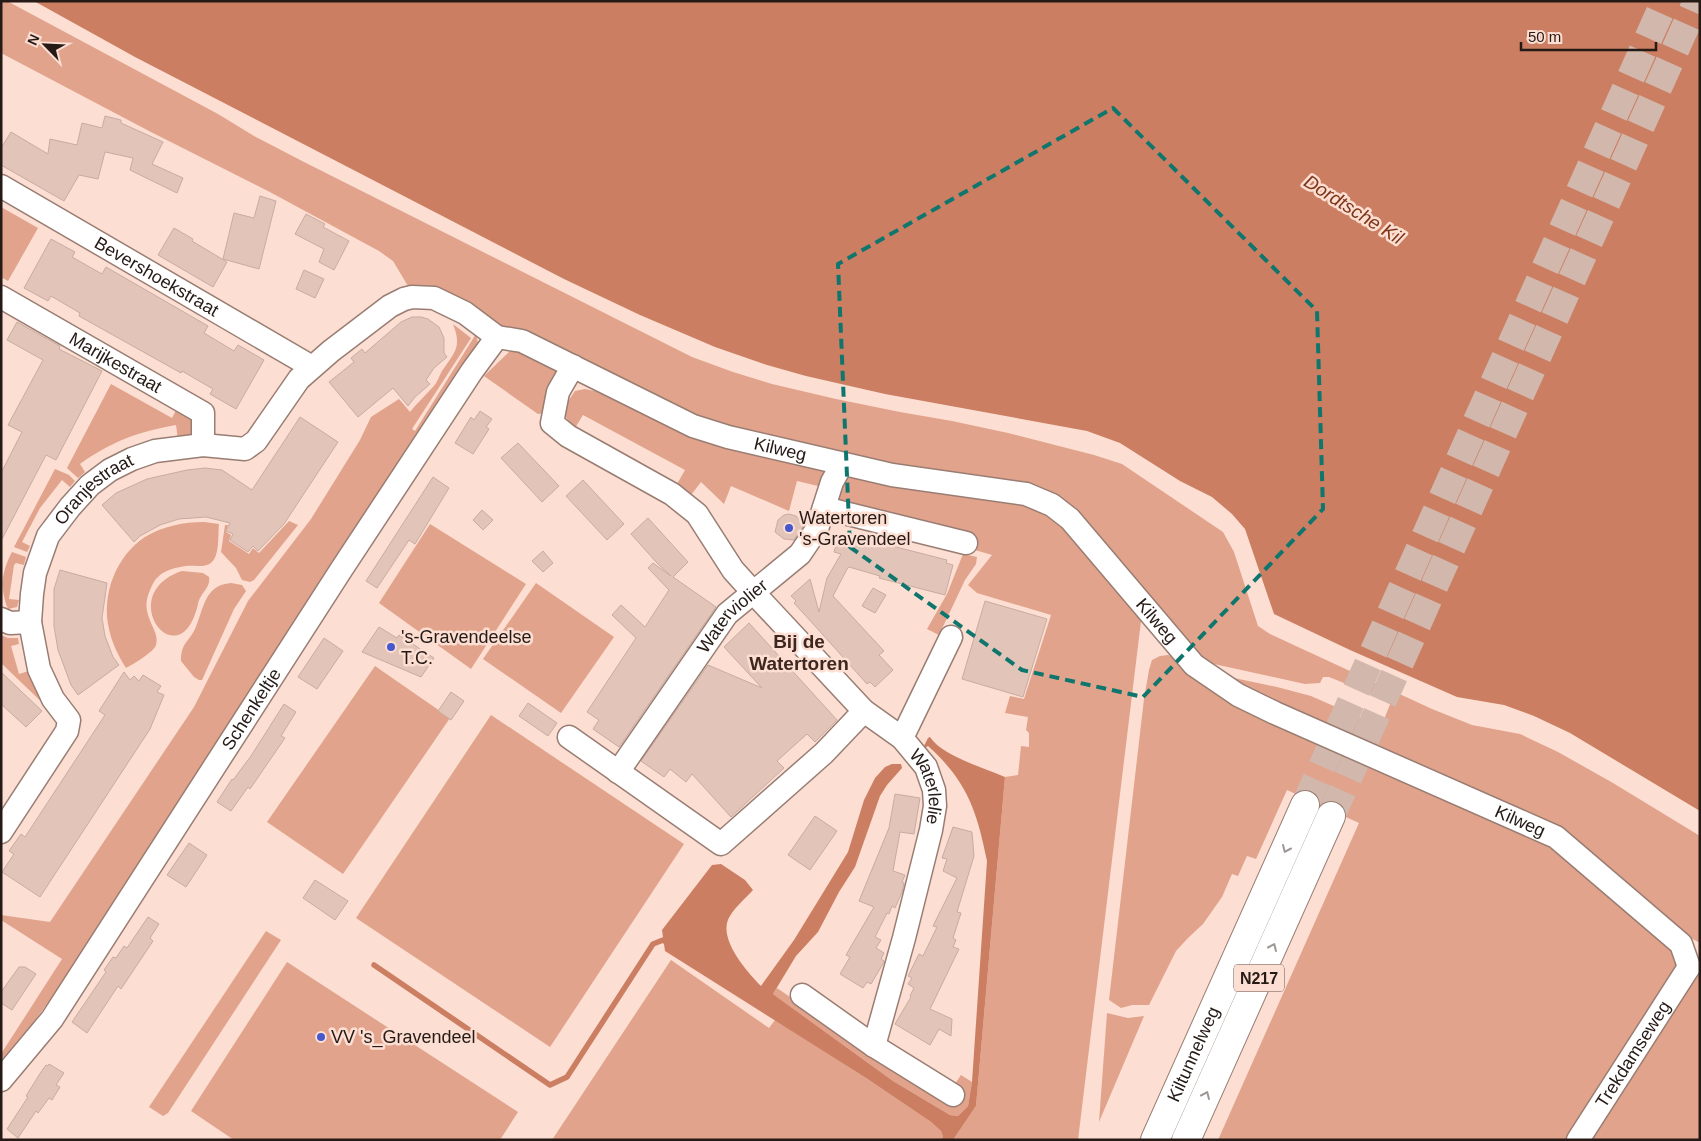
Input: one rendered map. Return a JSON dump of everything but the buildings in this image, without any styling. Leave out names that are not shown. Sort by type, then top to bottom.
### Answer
[{"type":"main road","name":"Kiltunnelweg","points":[[1156,1140],[1305,805]]},
{"type":"main road","name":"Kiltunnelweg","points":[[1186,1140],[1331,816]]},
{"type":"street","name":"Bevershoekstraat","points":[[1,186],[312,367]]},
{"type":"street","name":"Marijkestraat","points":[[1,297],[203,413],[204,445]]},
{"type":"street","name":"Oranjestraat","points":[[1,832],[67,731],[69,720],[53,699],[39,669],[30,622],[35,573],[48,536],[85,489],[110,470],[132,459],[155,451],[204,445],[245,449],[256,441],[299,379],[312,367],[390,306],[412,297]]},
{"type":"street","name":"Kilweg","points":[[412,297],[434,298],[465,313],[497,337],[522,341],[693,426],[728,438],[892,475],[1026,494],[1052,505],[1070,519],[1194,665],[1238,695],[1267,710],[1556,837],[1681,944],[1694,965]]},
{"type":"street","name":"Schenkeltje","points":[[1,1080],[52,1019],[346,562],[472,371],[497,337]]},
{"type":"street","points":[[573,366],[558,392],[552,422],[568,436],[672,494],[697,514],[733,570],[752,592]]},
{"type":"street","name":"Waterviolier","points":[[618,772],[727,614],[800,554],[817,529],[832,482],[842,464]]},
{"type":"street","points":[[824,508],[966,543]]},
{"type":"street","name":"Waterlelie","points":[[752,592],[864,711],[902,738],[926,767],[934,790],[935,806],[931,830],[874,1046]]},
{"type":"street","points":[[1,619],[10,623],[30,622]]},
{"type":"street","points":[[902,738],[951,637]]},
{"type":"street","points":[[569,737],[721,844],[824,753],[864,711]]},
{"type":"street","name":"Trekdamseweg","points":[[1578,1140],[1694,965]]},
{"type":"street","points":[[802,995],[874,1046],[953,1096]]},
{"type":"highlighted area","points":[[1113,108],[1317,311],[1323,509],[1143,697],[1022,670],[850,547],[838,264]]},
{"type":"shaded area","points":[[1,1],[7,1],[304,162],[692,357],[772,384],[836,399],[1008,433],[1122,464],[1223,532],[1234,552],[1258,626],[1270,634],[1432,709],[1472,725],[1520,734],[1558,752],[1613,783],[1700,836],[1700,943],[1689,937],[1567,832],[1531,813],[1389,753],[1234,684],[1234,678],[1311,696],[1381,727],[1391,702],[1329,677],[1323,677],[1320,683],[1305,684],[1214,664],[1198,657],[1073,513],[841,460],[702,420],[594,372],[460,305],[411,291],[393,261],[379,251],[268,191],[1,53]]},
{"type":"shaded area","points":[[1,207],[38,228],[8,281],[1,277]]},
{"type":"shaded area","points":[[453,324],[471,338],[412,429],[415,431],[476,334],[479,348],[65,979],[1,1067],[1,1054],[62,959],[1,920],[1,915],[50,922],[194,707],[248,601],[311,519],[360,440],[371,417],[399,399],[410,412],[435,384],[456,349],[457,338]]},
{"type":"shaded area","points":[[521,350],[558,367],[548,391],[547,413],[538,414],[484,376],[509,352]]},
{"type":"shaded area","points":[[111,384],[172,418],[178,406],[192,415],[194,430],[189,436],[178,439],[176,425],[126,438],[103,449],[80,464],[85,472],[78,478],[67,468]]},
{"type":"shaded area","points":[[585,389],[828,468],[818,486],[797,481],[789,511],[731,486],[724,504],[701,482],[691,495],[677,484],[685,470],[583,415],[575,428],[565,416],[567,403],[575,391]]},
{"type":"shaded area","points":[[55,469],[69,475],[75,481],[70,487],[62,480],[40,508],[22,542],[30,546],[27,552],[14,547]]},
{"type":"shaded area","points":[[859,475],[1008,500],[1039,509],[1060,518],[1141,621],[1078,1140],[953,1140],[976,1106],[1005,777],[1018,775],[1021,746],[1029,747],[1029,733],[1026,730],[1028,717],[1005,713],[1010,696],[1024,699],[1051,615],[977,593],[968,585],[992,555],[836,500],[845,477]]},
{"type":"shaded area","points":[[289,521],[298,525],[254,580],[250,582],[242,580],[236,568],[221,552],[225,525],[228,525],[226,532],[231,535],[229,541],[249,554],[253,548],[259,553]]},
{"type":"shaded area","points":[[204,522],[219,524],[218,548],[214,560],[204,566],[186,566],[171,569],[155,580],[147,599],[147,607],[157,639],[156,645],[147,655],[126,668],[112,639],[107,616],[109,590],[119,565],[135,545],[152,533],[174,525]]},
{"type":"shaded area","points":[[430,524],[526,584],[471,669],[379,603]]},
{"type":"shaded area","points":[[12,552],[26,557],[24,565],[16,563],[14,565],[9,599],[19,600],[17,607],[8,609],[3,580]]},
{"type":"shaded area","points":[[963,554],[977,557],[976,564],[965,580],[939,635],[927,629],[947,594]]},
{"type":"shaded area","points":[[182,571],[203,573],[209,577],[209,581],[189,626],[178,635],[167,634],[157,625],[152,612],[152,597],[162,582]]},
{"type":"shaded area","points":[[231,583],[242,585],[246,591],[234,609],[202,680],[199,680],[194,677],[181,661],[182,650],[195,629],[210,593],[215,588]]},
{"type":"shaded area","points":[[536,583],[614,637],[561,713],[483,659]]},
{"type":"shaded area","points":[[1,635],[8,638],[18,638],[19,644],[11,646],[19,674],[32,670],[50,710],[1,663]]},
{"type":"shaded area","points":[[1168,655],[1181,659],[1554,846],[1673,946],[1676,971],[1569,1140],[1218,1140],[1359,823],[1287,790],[1256,859],[1247,856],[1238,876],[1232,874],[1222,897],[1203,924],[1176,951],[1149,1005],[1132,1005],[1121,1008],[1109,1000],[1144,699],[1152,660]]},
{"type":"shaded area","points":[[375,666],[450,718],[343,874],[267,822]]},
{"type":"shaded area","points":[[491,715],[684,844],[550,1047],[356,918]]},
{"type":"shaded area","points":[[266,931],[281,940],[168,1113],[163,1116],[149,1107]]},
{"type":"shaded area","points":[[671,960],[769,1028],[775,1020],[866,1078],[931,1122],[941,1131],[943,1137],[941,1140],[552,1140]]},
{"type":"shaded area","name":"VV 's_Gravendeel","points":[[287,962],[518,1112],[500,1140],[234,1140],[191,1111]]},
{"type":"shaded area","points":[[1700,975],[1700,1140],[1589,1140],[1694,979]]},
{"type":"shaded area","points":[[777,988],[836,1029],[953,1087],[961,1075],[972,1082],[968,1106],[958,1116],[950,1115],[893,1081],[773,994]]},
{"type":"shaded area","points":[[1107,1013],[1128,1018],[1144,1016],[1099,1122]]},
{"type":"water","name":"Dordtsche Kil","points":[[34,1],[1700,1],[1700,811],[1570,733],[1534,716],[1504,705],[1457,697],[1274,614],[1245,529],[1232,514],[1212,497],[1180,481],[1120,443],[1087,431],[885,394],[806,376],[715,347],[640,315],[564,279],[135,57]]},
{"type":"water","points":[[930,737],[936,744],[954,756],[1005,777],[976,1106],[953,1140],[941,1140],[943,1137],[941,1131],[931,1122],[866,1078],[665,951],[662,930],[712,865],[721,864],[745,880],[753,890],[730,916],[727,924],[727,934],[735,954],[761,986],[794,940],[848,852],[864,800],[875,778],[885,767],[892,764],[901,764],[902,768],[880,796],[855,867],[839,892],[818,932],[796,956],[773,994],[893,1081],[950,1115],[958,1116],[968,1106],[972,1082],[987,861],[974,812],[961,785],[941,759],[928,746],[925,748],[924,746]]},
{"type":"waterway","points":[[374,965],[550,1085],[567,1077],[653,944],[663,940],[669,944]]},
{"type":"tunnel","points":[[1305,805],[1665,1]]},
{"type":"tunnel","points":[[1331,816],[1697,1]]},
{"type":"place","name":"Watertoren 's-Gravendeel","points":[[789,528]]},
{"type":"place","name":"'s-Gravendeelse T.C.","points":[[391,647]]},
{"type":"place","name":"VV 's_Gravendeel","points":[[321,1037]]},
{"type":"district","name":"Bij de Watertoren","points":[[799,652]]}]
